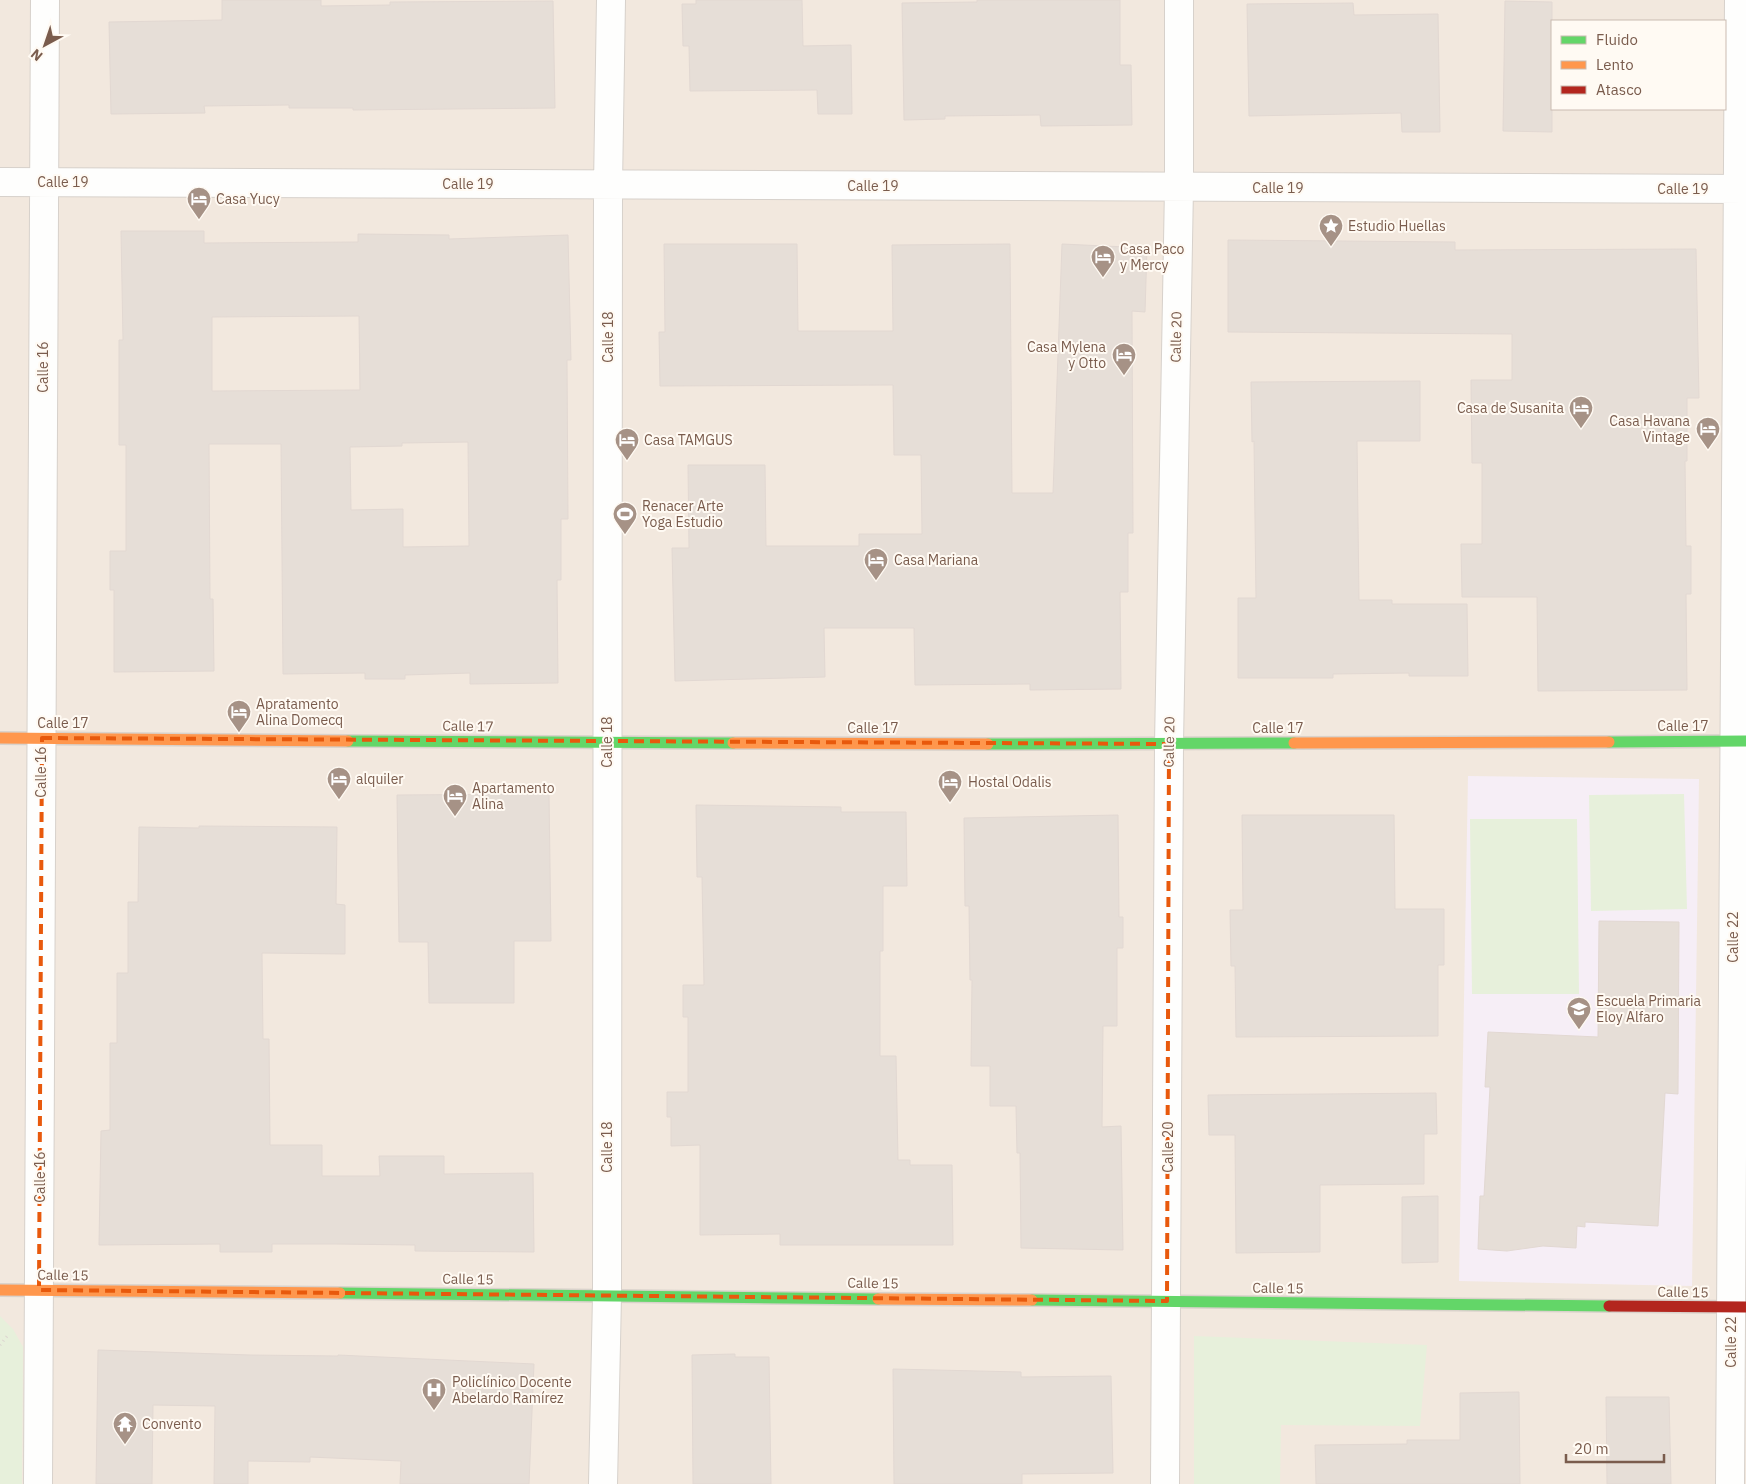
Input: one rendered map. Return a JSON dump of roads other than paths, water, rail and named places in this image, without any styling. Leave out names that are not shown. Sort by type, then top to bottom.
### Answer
[{"type":"street","name":"Calle 16","points":[[38,1484],[45,0]]},
{"type":"street","name":"Calle 18","points":[[603,1484],[607,1296],[608,185],[611,0]]},
{"type":"street","name":"Calle 20","points":[[1165,1484],[1169,744],[1179,187],[1180,0]]},
{"type":"street","name":"Calle 22","points":[[1730,1484],[1739,1307],[1742,189],[1739,0]]},
{"type":"street","name":"Calle 19","points":[[0,182],[1742,189]]},
{"type":"street","name":"Calle 17","points":[[0,738],[1169,744],[1740,740]]},
{"type":"street","name":"Calle 15","points":[[0,1290],[1739,1307]]},
{"type":"place","name":"Casa Yucy","points":[[199,220]]},
{"type":"place","name":"Estudio Huellas","points":[[1331,247]]},
{"type":"place","name":"Casa Paco y Mercy","points":[[1103,278]]},
{"type":"place","name":"Casa Mylena y Otto","points":[[1124,376]]},
{"type":"place","name":"Casa de Susanita","points":[[1581,429]]},
{"type":"place","name":"Casa Havana Vintage","points":[[1708,450]]},
{"type":"place","name":"Casa TAMGUS","points":[[627,461]]},
{"type":"place","name":"Renacer Arte Yoga Estudio","points":[[625,535]]},
{"type":"place","name":"Casa Mariana","points":[[876,581]]},
{"type":"place","name":"Apratamento Alina Domecq","points":[[239,733]]},
{"type":"place","name":"alquiler","points":[[339,800]]},
{"type":"place","name":"Hostal Odalis","points":[[950,803]]},
{"type":"place","name":"Apartamento Alina","points":[[455,817]]},
{"type":"place","name":"Escuela Primaria Eloy Alfaro","points":[[1579,1030]]},
{"type":"place","name":"Policlínico Docente Abelardo Ramírez","points":[[434,1411]]},
{"type":"place","name":"Convento","points":[[125,1445]]}]
